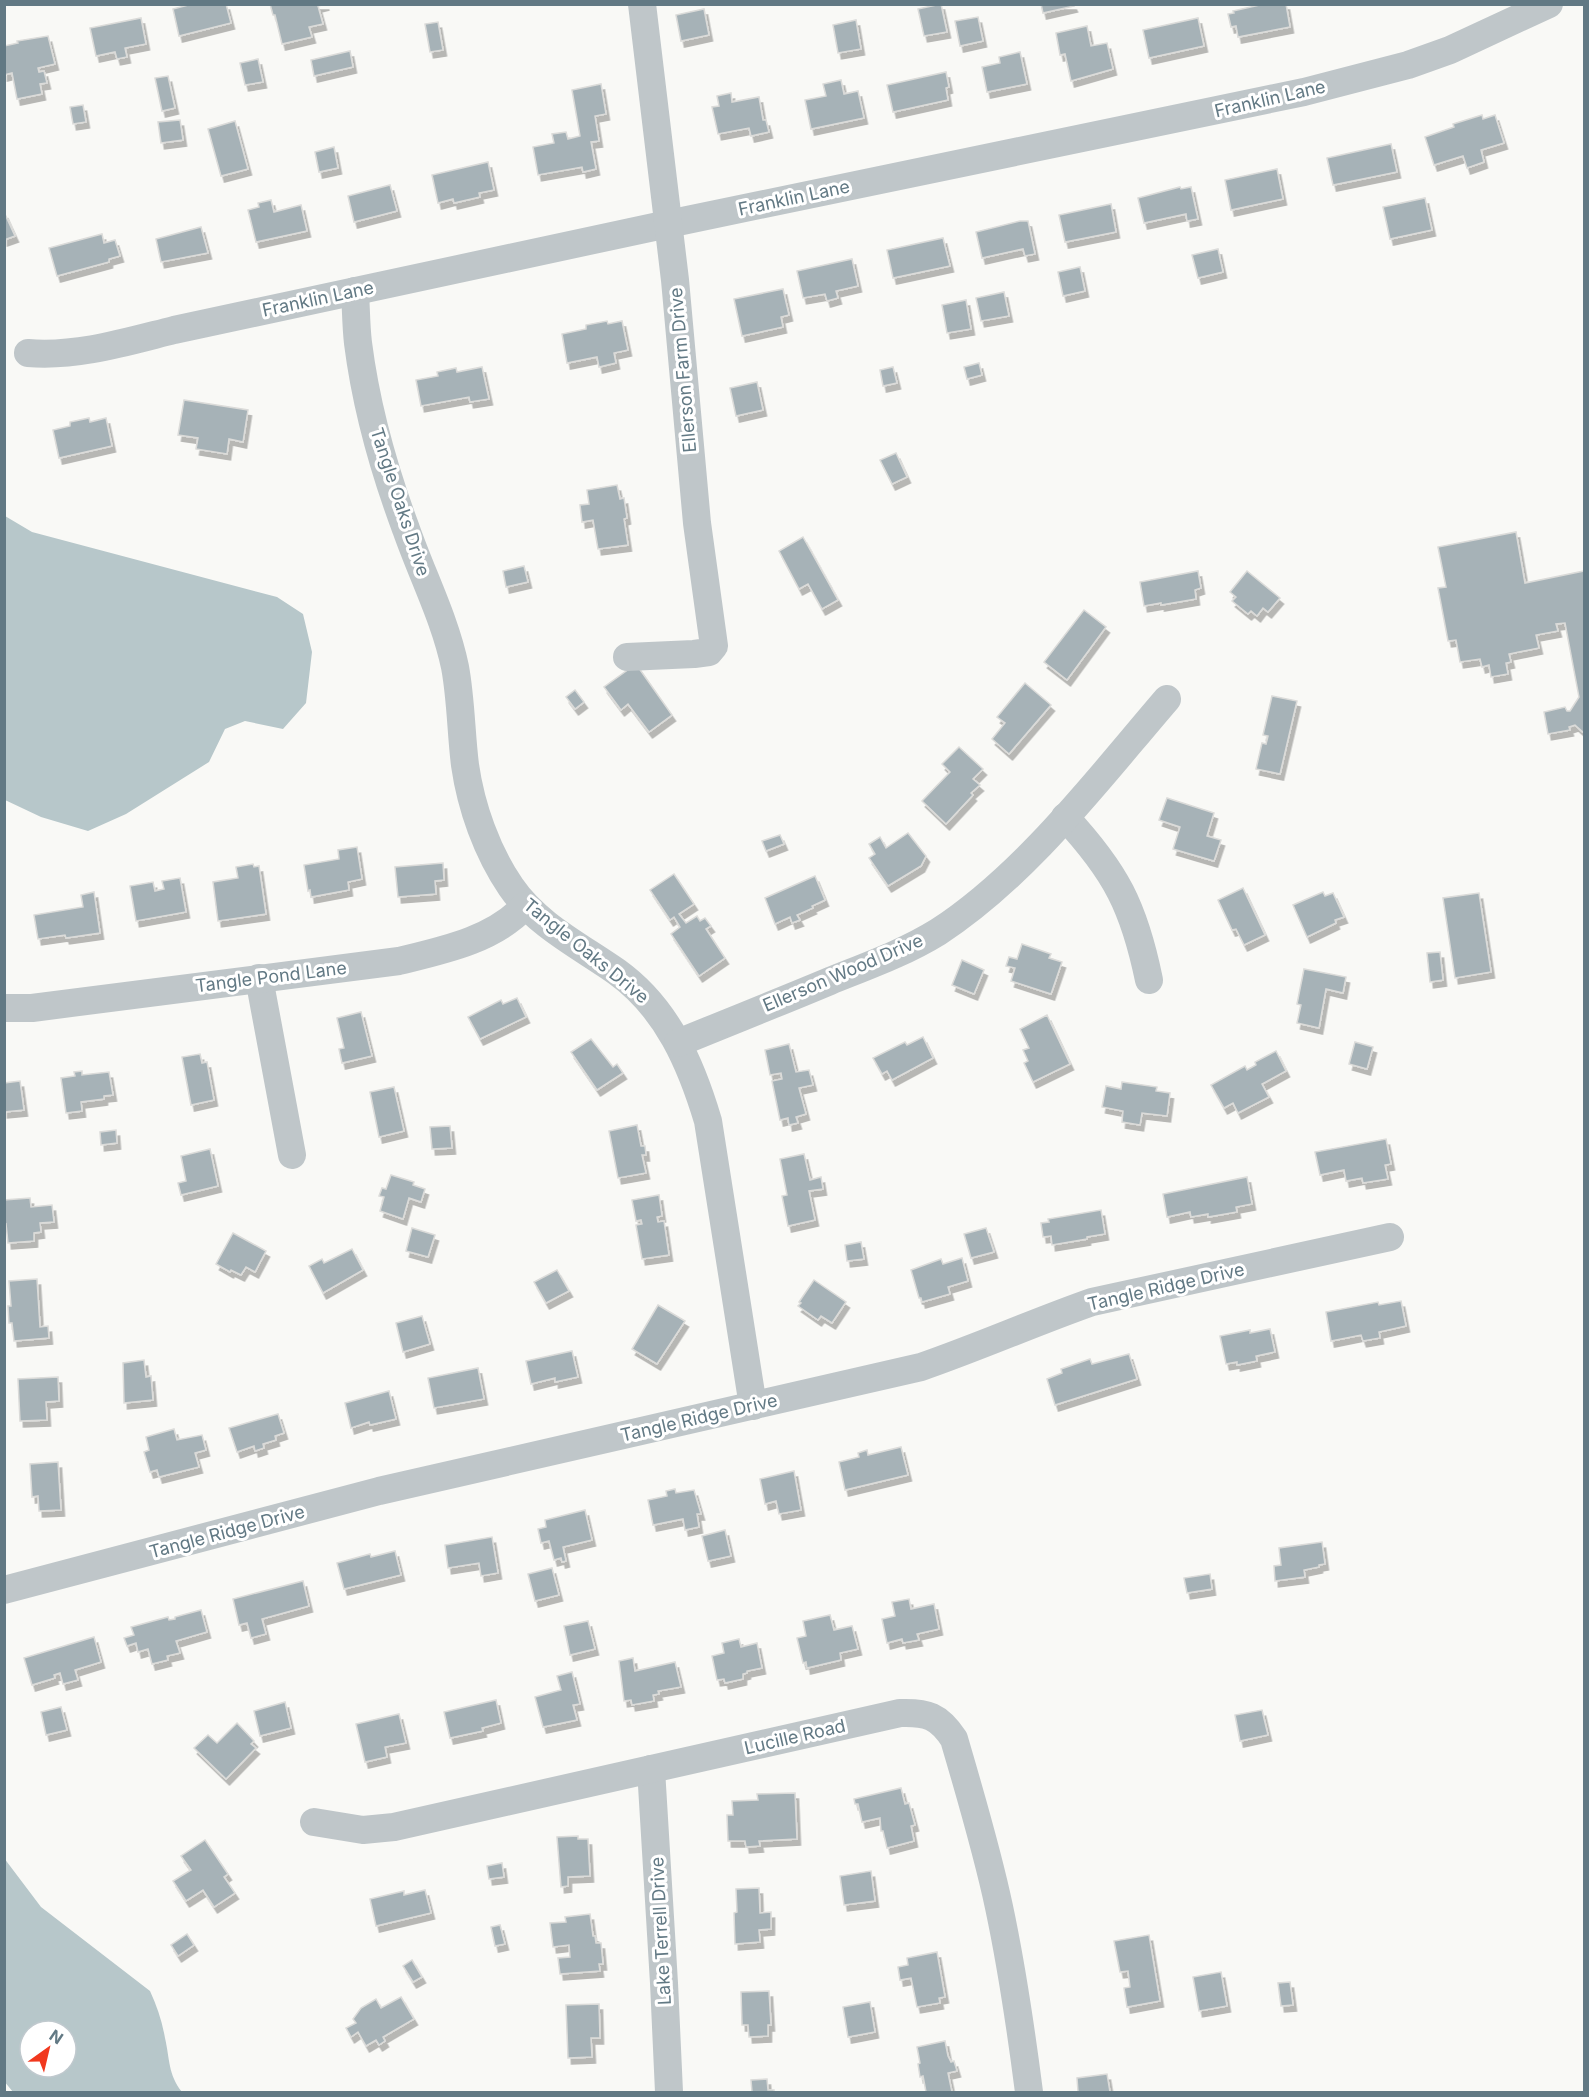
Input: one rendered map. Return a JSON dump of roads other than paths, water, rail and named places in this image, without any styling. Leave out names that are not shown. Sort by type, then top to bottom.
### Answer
[{"type":"street","name":"Ellerson Farm Drive","points":[[627,657],[694,654],[709,652],[714,646],[697,523],[668,224],[642,4]]},
{"type":"street","name":"Franklin Lane","points":[[28,353],[54,355],[94,349],[668,224],[1304,92],[1408,65],[1450,51],[1549,4]]},
{"type":"street","name":"Tangle Oaks Drive","points":[[355,291],[358,340],[365,389],[405,528],[444,626],[455,667],[465,767],[475,811],[488,846],[510,887],[525,906],[619,973],[643,993],[662,1017],[678,1043],[697,1084],[708,1121],[753,1406]]},
{"type":"street","name":"Ellerson Wood Drive","points":[[678,1043],[899,953],[937,932],[972,907],[1031,853],[1167,699]]},
{"type":"street","points":[[1065,817],[1092,846],[1115,878],[1141,942],[1149,980]]},
{"type":"street","name":"Tangle Pond Lane","points":[[4,1008],[32,1008],[399,961],[443,950],[485,935],[502,926],[525,906]]},
{"type":"street","points":[[259,978],[292,1155]]},
{"type":"street","name":"Tangle Ridge Drive","points":[[4,1590],[379,1491],[921,1367],[1092,1302],[1390,1237]]},
{"type":"street","name":"Lucille Road","points":[[314,1822],[363,1830],[394,1827],[900,1713],[918,1712],[933,1717],[945,1726],[954,1739],[981,1832],[999,1905],[1016,1997],[1029,2092]]},
{"type":"street","name":"Lake Terrell Drive","points":[[651,1769],[669,2092]]}]
